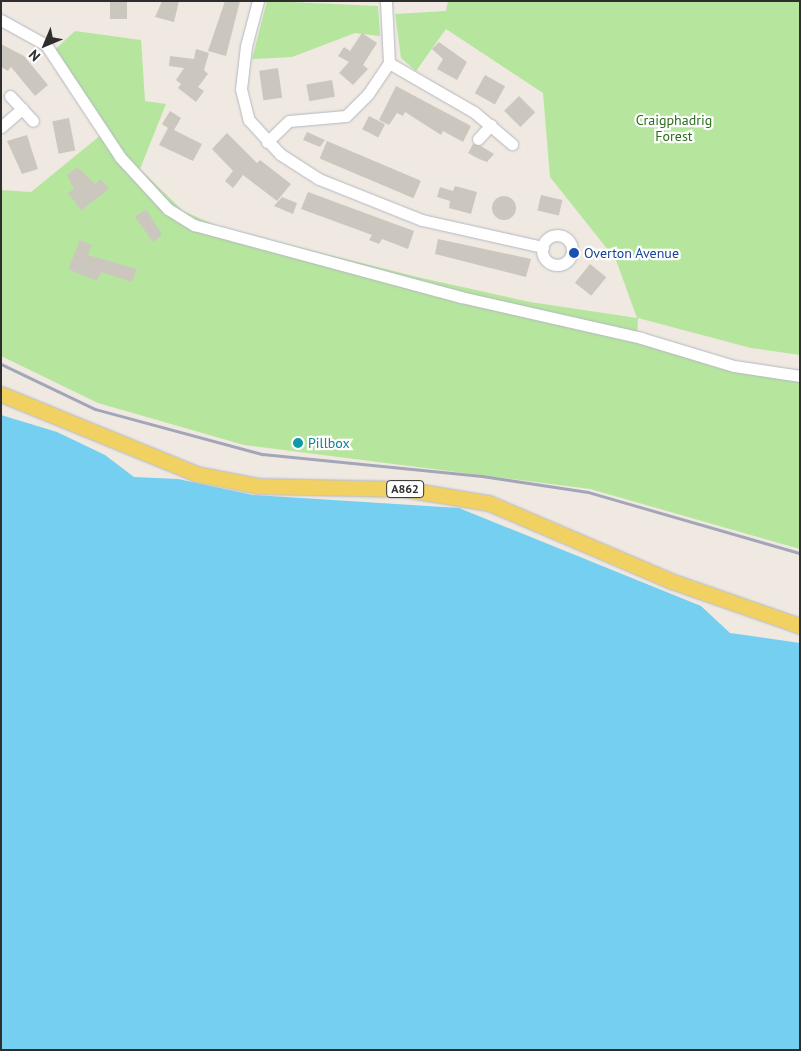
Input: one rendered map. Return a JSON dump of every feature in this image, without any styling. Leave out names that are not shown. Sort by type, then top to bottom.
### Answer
[{"type":"main road","name":"A862","points":[[1,394],[197,474],[258,486],[404,489],[489,503],[671,581],[800,626]]},
{"type":"street","points":[[258,1],[246,46],[242,89],[249,120],[267,142],[320,179],[422,220],[542,248]]},
{"type":"street","points":[[267,142],[289,121],[346,116],[368,94],[389,63],[386,1]]},
{"type":"street","points":[[1,20],[52,51],[120,157],[168,209],[194,225],[461,297],[641,338],[734,366],[800,376]]},
{"type":"street","points":[[389,63],[491,125],[512,144]]},
{"type":"street","points":[[10,96],[33,121]]},
{"type":"street","points":[[1,126],[22,109]]},
{"type":"street","points":[[478,140],[491,125]]},
{"type":"green space","points":[[267,1],[378,6],[380,36],[355,33],[292,57],[252,59]]},
{"type":"green space","name":"Craigphadrig Forest","points":[[448,1],[800,1],[800,355],[751,348],[638,318],[637,341],[721,369],[800,381],[800,549],[590,489],[244,445],[98,403],[1,356],[1,190],[31,192],[101,135],[49,55],[75,31],[141,40],[145,101],[166,104],[140,169],[183,211],[222,228],[417,277],[530,302],[637,318],[616,260],[550,177],[543,93],[446,29],[416,71],[401,58],[395,14],[446,11]]},
{"type":"water","points":[[1,415],[57,432],[105,455],[134,477],[178,479],[253,495],[459,508],[701,606],[730,633],[800,643],[800,1050],[1,1050]]},
{"type":"building","points":[[110,1],[127,1],[127,19],[110,19]]},
{"type":"building","points":[[162,1],[179,1],[174,22],[155,17]]},
{"type":"building","points":[[225,1],[240,1],[226,56],[208,51]]},
{"type":"building","points":[[362,33],[377,43],[363,65],[368,69],[353,85],[339,73],[349,62],[338,56],[344,47],[350,51]]},
{"type":"building","points":[[439,42],[467,62],[457,80],[437,69],[443,59],[432,49]]},
{"type":"building","points":[[1,44],[24,56],[48,85],[35,96],[11,67],[8,71],[1,67]]},
{"type":"building","points":[[196,49],[209,53],[204,70],[208,74],[198,87],[204,91],[196,102],[178,88],[181,84],[176,80],[184,68],[169,66],[170,56],[194,59]]},
{"type":"building","points":[[278,68],[282,98],[263,100],[259,71]]},
{"type":"building","points":[[485,75],[505,86],[495,105],[475,93]]},
{"type":"building","points":[[332,80],[335,97],[309,101],[306,85]]},
{"type":"building","points":[[396,86],[471,126],[463,142],[443,131],[441,135],[405,112],[403,116],[397,113],[389,125],[379,120]]},
{"type":"building","points":[[519,96],[535,112],[520,127],[504,111]]},
{"type":"building","points":[[170,111],[181,118],[174,130],[202,144],[193,161],[159,145],[168,128],[162,124]]},
{"type":"building","points":[[369,116],[385,124],[378,138],[362,129]]},
{"type":"building","points":[[69,118],[75,150],[59,154],[52,121]]},
{"type":"building","points":[[307,132],[325,140],[320,147],[303,140]]},
{"type":"building","points":[[227,133],[257,163],[260,160],[291,184],[277,201],[243,175],[233,188],[225,181],[233,171],[212,149]]},
{"type":"building","points":[[27,135],[38,169],[22,174],[7,141]]},
{"type":"building","points":[[327,141],[421,181],[413,198],[320,158]]},
{"type":"building","points":[[473,144],[481,146],[494,154],[487,162],[479,159],[468,153]]},
{"type":"building","points":[[77,167],[95,184],[101,179],[109,189],[81,210],[68,193],[74,189],[67,175]]},
{"type":"building","points":[[455,186],[477,192],[471,214],[449,208],[450,201],[437,197],[440,187],[453,191]]},
{"type":"building","points":[[308,192],[414,231],[408,249],[382,239],[379,244],[369,240],[372,235],[301,209]]},
{"type":"building","points":[[541,195],[562,200],[559,216],[537,211]]},
{"type":"building","points":[[504,196],[509,197],[515,203],[515,213],[509,219],[504,220],[499,219],[493,213],[492,208],[493,203],[499,197]]},
{"type":"building","points":[[282,197],[297,203],[293,214],[274,206]]},
{"type":"building","points":[[146,209],[162,235],[153,242],[135,217]]},
{"type":"building","points":[[438,239],[531,259],[526,277],[435,254]]},
{"type":"building","points":[[80,240],[92,245],[88,255],[137,269],[132,282],[101,272],[97,281],[68,269]]},
{"type":"building","points":[[590,264],[606,277],[591,296],[575,283]]},
{"type":"railway","points":[[1,364],[95,409],[262,454],[482,476],[588,492],[800,553]]},
{"type":"place","name":"Overton Avenue","points":[[574,253]]},
{"type":"place","name":"Pillbox","points":[[298,443]]}]
